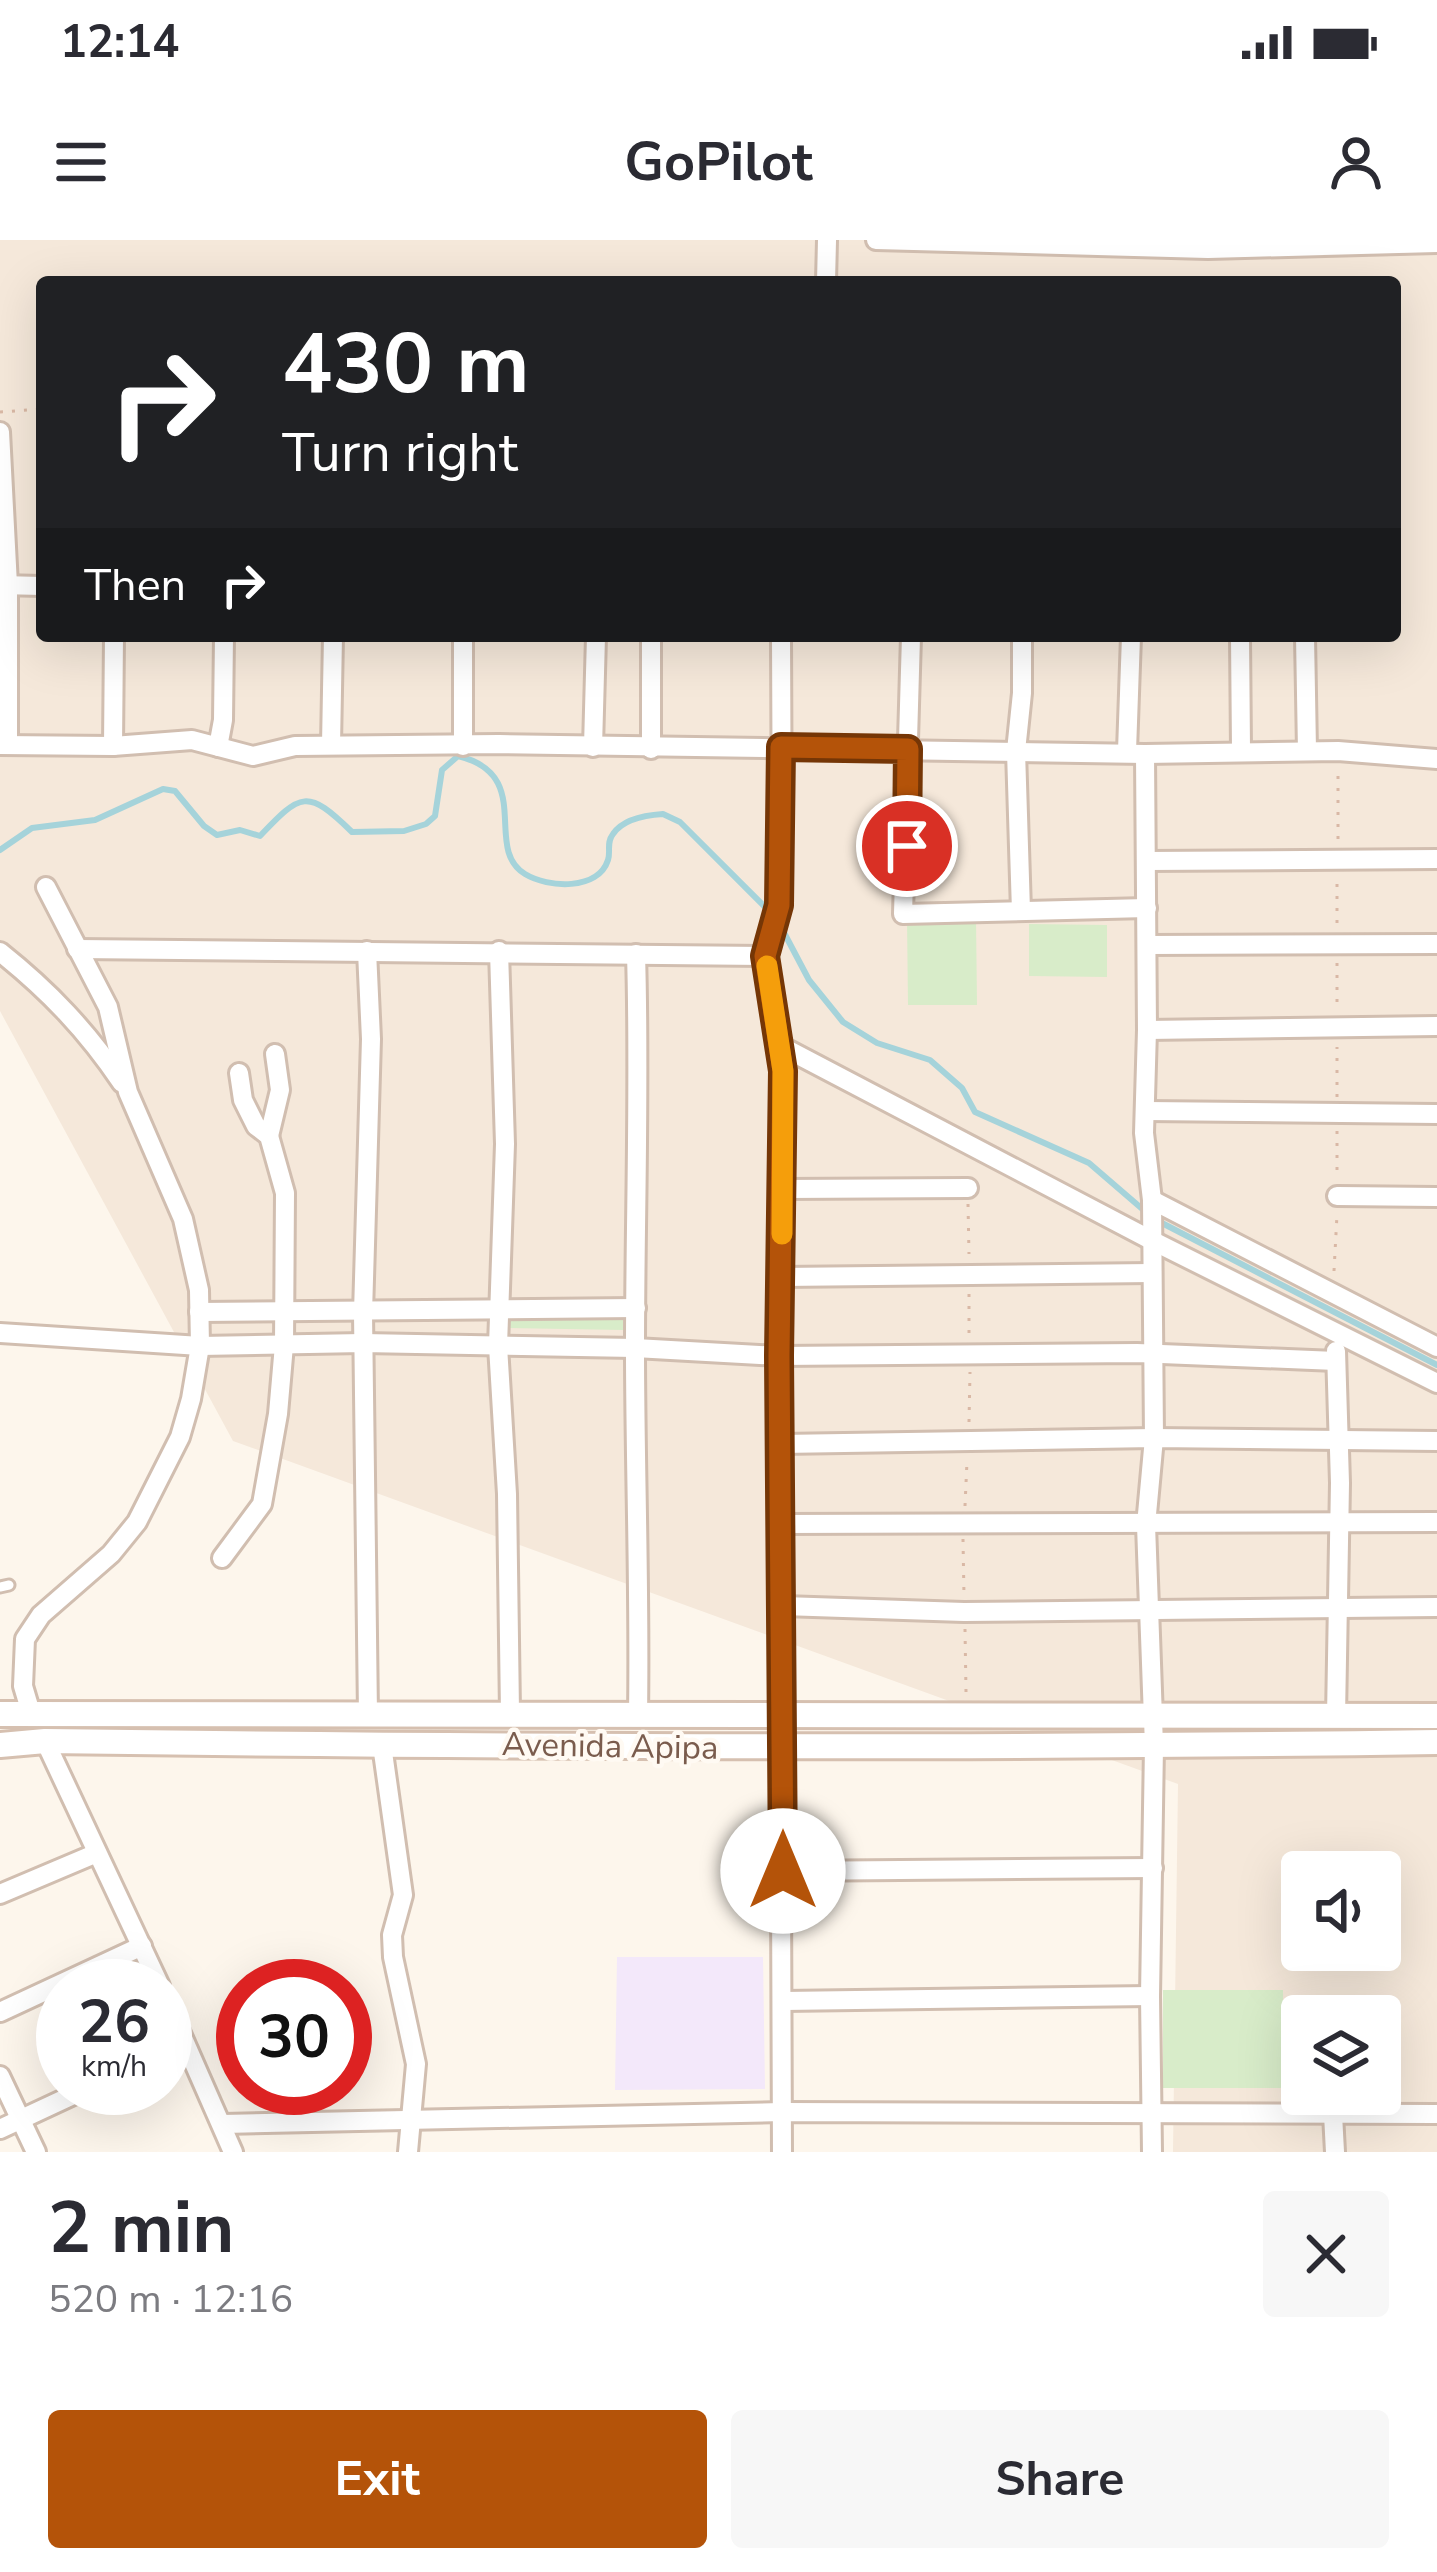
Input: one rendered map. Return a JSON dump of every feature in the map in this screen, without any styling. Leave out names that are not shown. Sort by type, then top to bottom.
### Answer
[{"type":"street","points":[[826,276],[827,240]]},
{"type":"street","points":[[876,240],[1437,243]]},
{"type":"street","points":[[0,432],[4,745],[113,746],[182,740],[253,756],[295,746],[332,745],[1241,750],[1437,759]]},
{"type":"street","points":[[4,585],[36,586]]},
{"type":"street","points":[[113,746],[114,642]]},
{"type":"street","points":[[218,748],[224,642]]},
{"type":"street","points":[[332,745],[333,642]]},
{"type":"street","points":[[463,746],[464,642]]},
{"type":"street","points":[[593,747],[596,642]]},
{"type":"street","points":[[651,642],[651,749]]},
{"type":"street","points":[[781,642],[779,905],[765,956],[783,1071],[779,1356],[782,2152]]},
{"type":"street","points":[[911,642],[903,914],[1147,908]]},
{"type":"street","points":[[1021,911],[1016,751],[1022,642]]},
{"type":"street","points":[[1130,642],[1147,861],[1144,1133],[1152,1201],[1154,1438],[1146,1525],[1154,1746],[1152,2152]]},
{"type":"street","points":[[1240,642],[1241,750]]},
{"type":"street","points":[[1305,642],[1307,751]]},
{"type":"street","points":[[1147,861],[1437,860]]},
{"type":"street","points":[[31,1712],[22,1686],[25,1639],[41,1615],[111,1553],[137,1522],[180,1437],[200,1346],[199,1290],[183,1219],[128,1092],[108,1007],[46,887]]},
{"type":"street","points":[[1148,944],[1437,944]]},
{"type":"street","points":[[77,949],[765,956]]},
{"type":"street","points":[[367,951],[371,1039],[363,1343],[368,1715]]},
{"type":"street","points":[[0,952],[74,1017],[128,1092]]},
{"type":"street","points":[[499,952],[505,1144],[498,1346],[507,1494],[510,1712]]},
{"type":"street","points":[[636,954],[640,1100],[635,1348],[638,1714]]},
{"type":"street","points":[[1148,1030],[1437,1026]]},
{"type":"street","points":[[777,1044],[1150,1240],[1437,1383]]},
{"type":"street","points":[[268,1136],[280,1090],[275,1054]]},
{"type":"street","points":[[222,1558],[262,1504],[284,1345],[286,1208],[268,1136],[250,1115],[239,1073]]},
{"type":"street","points":[[1147,1111],[1437,1114]]},
{"type":"street","points":[[783,1189],[968,1189]]},
{"type":"street","points":[[1337,1196],[1437,1197]]},
{"type":"street","points":[[1152,1201],[1437,1346]]},
{"type":"street","points":[[781,1277],[1152,1273]]},
{"type":"street","points":[[200,1312],[636,1308]]},
{"type":"street","points":[[0,1334],[200,1346],[363,1343],[779,1356],[969,1352],[1336,1360]]},
{"type":"street","points":[[1336,1334],[1336,1717]]},
{"type":"street","points":[[781,1444],[1154,1438],[1437,1441]]},
{"type":"street","points":[[783,1523],[1437,1522]]},
{"type":"street","points":[[783,1606],[964,1612],[1437,1607]]},
{"type":"street","name":"Avenida Apipa","points":[[0,1714],[1437,1715]]},
{"type":"street","points":[[45,1742],[148,1959]]},
{"type":"street","name":"Avenida Apipa","points":[[0,1745],[784,1747],[1437,1742]]},
{"type":"street","points":[[382,1745],[403,1895],[392,1935],[394,1957],[416,2064],[408,2152]]},
{"type":"street","points":[[0,1894],[98,1853]]},
{"type":"street","points":[[783,1871],[1153,1868]]},
{"type":"street","points":[[0,2012],[142,1946]]},
{"type":"street","points":[[784,2001],[1150,1996]]},
{"type":"street","points":[[192,2057],[229,2139]]},
{"type":"street","points":[[0,2076],[36,2152]]},
{"type":"street","points":[[208,2152],[229,2139],[410,2118],[782,2112],[1281,2114]]},
{"type":"street","points":[[0,2129],[36,2113]]},
{"type":"street","points":[[1401,2114],[1437,2114]]},
{"type":"street","points":[[1333,2115],[1335,2152]]},
{"type":"path","points":[[0,412],[36,409]]},
{"type":"shaded area","points":[[0,240],[1437,240],[1437,2152],[1173,2152],[1178,1784],[233,1441],[0,1011]]},
{"type":"shaded area","points":[[617,1957],[763,1957],[765,2089],[615,2090]]},
{"type":"green space","points":[[976,918],[977,1005],[908,1005],[907,919]]},
{"type":"green space","points":[[1029,924],[1107,925],[1107,977],[1029,976]]},
{"type":"green space","points":[[508,1318],[623,1320],[623,1330],[508,1328]]},
{"type":"green space","points":[[1163,1990],[1283,1990],[1281,2088],[1163,2088]]},
{"type":"waterway","points":[[0,850],[32,828],[95,820],[163,789],[175,791],[217,835],[240,830],[260,836],[285,811],[305,801],[324,808],[352,832],[404,831],[435,816],[442,770],[458,756],[482,765],[495,779],[502,795],[507,847],[525,874],[559,884],[583,882],[603,870],[617,829],[636,819],[663,814],[680,822],[772,914]]},
{"type":"waterway","points":[[780,925],[809,980],[843,1022],[877,1043],[930,1060],[962,1088],[975,1112],[1089,1163],[1147,1213]]},
{"type":"waterway","points":[[1158,1221],[1437,1365]]},
{"type":"slow traffic","points":[[767,966],[783,1071],[782,1234]]},
{"type":"route","points":[[783,1871],[779,1356],[783,1071],[765,956],[779,905],[781,747],[908,749],[907,846]]}]
